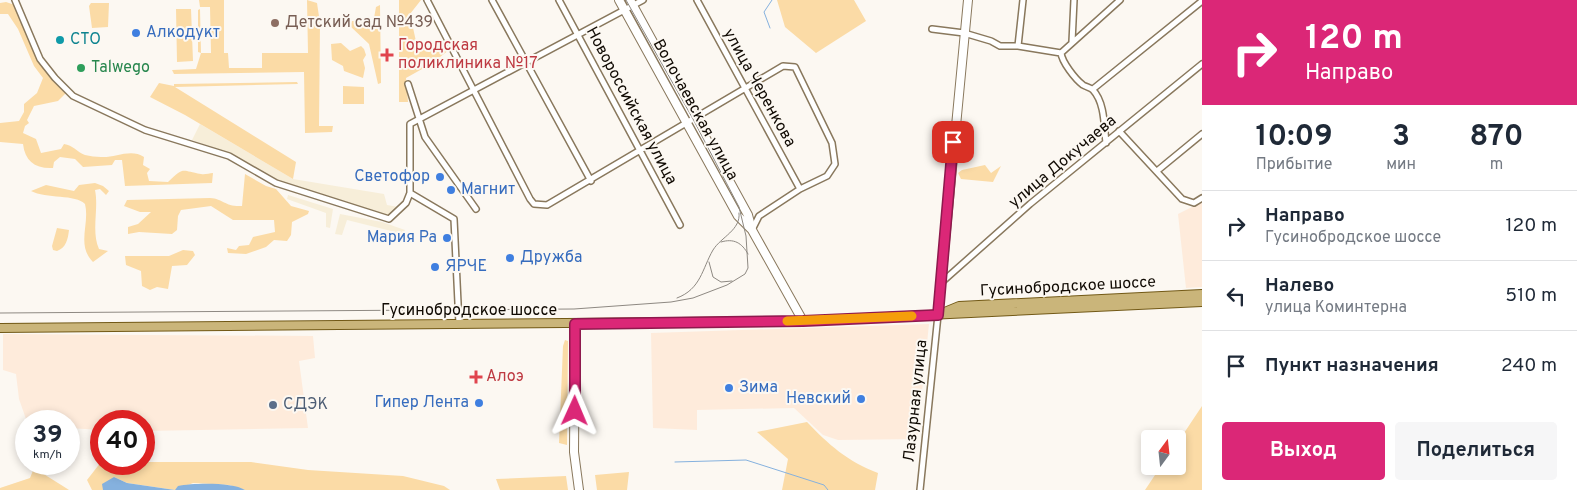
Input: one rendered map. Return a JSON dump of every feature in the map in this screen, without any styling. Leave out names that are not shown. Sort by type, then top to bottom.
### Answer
[{"type":"main road","name":"Волочаевская улица","points":[[619,0],[738,216],[752,230]]},
{"type":"main road","points":[[938,315],[968,0]]},
{"type":"main road","name":"Волочаевская улица","points":[[632,3],[696,118],[748,215],[752,230],[803,321]]},
{"type":"main road","name":"Гусинобродское шоссе","points":[[938,315],[959,306],[1202,294]]},
{"type":"main road","name":"Гусинобродское шоссе","points":[[0,328],[803,321],[1202,302]]},
{"type":"main road","points":[[575,324],[574,452],[579,490]]},
{"type":"street","points":[[15,0],[40,59],[72,96],[145,130],[229,156],[276,183],[368,214],[389,219],[406,203],[410,193],[410,124],[624,10],[632,3],[643,0]]},
{"type":"street","points":[[427,0],[534,204],[547,205],[591,181],[745,88],[790,65],[798,70],[808,96],[825,125],[832,143],[835,164],[828,176],[800,189],[758,216],[752,230]]},
{"type":"street","points":[[492,0],[591,181]]},
{"type":"street","name":"Новороссийская улица","points":[[559,0],[680,225]]},
{"type":"street","name":"улица Черенкова","points":[[696,0],[800,189]]},
{"type":"street","points":[[1018,46],[1023,0]]},
{"type":"street","points":[[1072,42],[1074,0]]},
{"type":"street","points":[[1061,53],[1120,0]]},
{"type":"street","points":[[1092,89],[1202,1]]},
{"type":"street","points":[[932,30],[964,33],[991,41],[1000,46],[1018,46],[1061,53]]},
{"type":"street","points":[[1061,53],[1063,60],[1075,76],[1083,85],[1092,89],[1102,109],[1106,143]]},
{"type":"street","name":"улица Докучаева","points":[[942,282],[1030,204],[1202,64]]},
{"type":"street","points":[[408,84],[425,137],[476,209]]},
{"type":"street","points":[[1118,131],[1186,201],[1194,203],[1202,198]]},
{"type":"street","points":[[1157,172],[1202,134]]},
{"type":"street","points":[[410,193],[454,219],[459,324]]},
{"type":"street","name":"Лазурная улица","points":[[920,490],[938,315]]},
{"type":"shaded area","points":[[199,0],[224,0],[224,53],[228,53],[229,68],[262,68],[262,53],[308,53],[307,0],[317,3],[320,23],[319,126],[333,126],[332,132],[305,133],[304,72],[174,74],[172,70],[196,69],[201,53],[211,53],[210,7],[200,7]]},
{"type":"shaded area","points":[[399,0],[421,0],[410,14],[417,46],[423,49],[436,45],[449,50],[431,64],[406,78],[408,102],[399,102]]},
{"type":"shaded area","points":[[777,0],[854,0],[866,21],[816,53],[785,27]]},
{"type":"shaded area","points":[[6,2],[15,5],[35,53],[66,93],[58,101],[34,106],[27,120],[29,123],[25,126],[23,133],[36,139],[41,153],[61,149],[64,144],[85,155],[106,157],[134,153],[144,157],[143,165],[150,169],[147,173],[149,181],[168,182],[181,172],[186,171],[202,174],[213,173],[212,183],[125,186],[122,160],[115,160],[112,165],[83,167],[75,159],[60,157],[54,162],[53,168],[47,168],[32,163],[26,155],[23,144],[0,142],[0,123],[19,121],[24,112],[24,104],[37,93],[43,78],[34,66],[18,29],[8,14],[0,14],[0,3]]},
{"type":"shaded area","points":[[91,3],[109,3],[108,27],[92,28],[89,6]]},
{"type":"shaded area","points":[[380,5],[381,83],[378,84],[369,44],[350,26],[352,21],[370,22],[374,18],[376,7]]},
{"type":"shaded area","points":[[176,9],[191,9],[193,61],[177,62]]},
{"type":"shaded area","points":[[200,9],[201,53],[198,52],[198,10]]},
{"type":"shaded area","points":[[341,43],[350,51],[361,46],[364,49],[366,55],[363,60],[365,68],[363,78],[344,71],[343,66],[332,60],[331,44]]},
{"type":"shaded area","points":[[297,82],[298,84],[175,87],[296,162],[293,179],[185,115],[150,97],[159,83],[174,86],[174,84]]},
{"type":"shaded area","points":[[343,86],[364,87],[364,104],[343,104]]},
{"type":"shaded area","points":[[200,124],[293,179],[384,194],[387,205],[399,207],[389,217],[284,184],[232,154],[192,140]]},
{"type":"shaded area","points":[[985,165],[991,173],[1001,166],[993,182],[961,179],[958,173],[962,170]]},
{"type":"shaded area","points":[[245,174],[266,186],[276,189],[291,206],[309,211],[308,214],[292,222],[291,235],[287,241],[274,240],[266,247],[246,254],[228,253],[227,248],[236,250],[239,246],[249,245],[253,237],[275,232],[274,220],[233,220],[211,206],[181,210],[178,216],[177,230],[172,234],[139,232],[128,234],[128,227],[138,224],[151,212],[140,212],[124,206],[127,200],[210,198],[242,206]]},
{"type":"shaded area","points":[[95,183],[109,191],[106,195],[100,189],[95,190],[97,242],[99,249],[108,251],[93,262],[85,249],[85,204],[75,199],[44,195],[31,191],[46,185],[74,191],[79,185]]},
{"type":"shaded area","points":[[288,195],[333,209],[330,228],[326,227],[326,213],[287,199]]},
{"type":"shaded area","points":[[1202,202],[1202,287],[1186,288],[1178,214]]},
{"type":"shaded area","points":[[340,214],[382,222],[405,230],[403,234],[347,220],[342,235],[335,234]]},
{"type":"shaded area","points":[[57,228],[69,230],[67,240],[60,250],[57,251],[53,250],[52,246]]},
{"type":"shaded area","points":[[183,250],[193,251],[195,255],[187,265],[172,266],[168,289],[157,287],[150,290],[142,286],[141,271],[126,265],[125,256],[169,256]]},
{"type":"shaded area","points":[[929,324],[917,439],[838,440],[823,435],[794,408],[697,410],[697,430],[653,428],[651,333]]},
{"type":"shaded area","points":[[3,334],[313,336],[315,358],[299,361],[308,428],[155,431],[155,410],[90,410],[90,429],[80,429],[80,410],[23,410],[19,399],[16,374],[3,370]]},
{"type":"shaded area","points":[[565,340],[568,341],[567,445],[559,443],[563,346]]},
{"type":"shaded area","points":[[1202,406],[1202,490],[1145,490],[1155,475],[1186,475],[1186,430]]},
{"type":"shaded area","points":[[807,422],[839,452],[867,469],[878,473],[875,490],[782,490],[788,459],[757,432]]},
{"type":"shaded area","points":[[155,462],[251,462],[308,470],[403,476],[444,486],[450,490],[245,490],[229,485],[193,483],[175,490],[127,483],[114,477],[103,487],[103,490],[92,490],[87,480],[91,475],[155,475]]},
{"type":"shaded area","points":[[629,472],[627,490],[597,490],[595,475]]},
{"type":"shaded area","points":[[31,475],[45,475],[69,490],[0,490],[0,488],[30,478]]},
{"type":"shaded area","points":[[566,476],[568,490],[500,490],[496,479]]},
{"type":"water","points":[[114,477],[127,483],[175,490],[103,490],[102,484]]},
{"type":"water","points":[[193,484],[222,484],[245,490],[175,490],[178,486]]},
{"type":"waterway","points":[[770,28],[764,12],[772,0]]},
{"type":"waterway","points":[[675,462],[746,460],[824,485],[828,490]]},
{"type":"tram line","points":[[0,313],[574,309],[671,302],[693,298],[727,285],[745,274],[748,268],[746,236],[739,207],[693,119],[626,0]]},
{"type":"tram line","points":[[677,298],[685,294],[696,284],[716,245],[734,229],[739,219],[739,213]]},
{"type":"tram line","points":[[721,242],[737,242],[748,254]]},
{"type":"tram line","points":[[709,262],[713,277],[721,282],[732,281]]},
{"type":"slow traffic","points":[[787,321],[912,316]]},
{"type":"place","name":"Детский сад №439","points":[[275,23]]},
{"type":"place","name":"Алкодукт","points":[[136,33]]},
{"type":"place","name":"СТО","points":[[60,40]]},
{"type":"place","name":"Городская поликлиника №17","points":[[387,55]]},
{"type":"place","name":"Talwego","points":[[81,68]]},
{"type":"place","name":"Светофор","points":[[440,177]]},
{"type":"place","name":"Магнит","points":[[451,190]]},
{"type":"place","name":"Мария Ра","points":[[447,238]]},
{"type":"place","name":"Дружба","points":[[510,258]]},
{"type":"place","name":"ЯРЧЕ","points":[[435,267]]},
{"type":"place","name":"Алоэ","points":[[476,377]]},
{"type":"place","name":"Зима","points":[[729,388]]},
{"type":"place","name":"Невский","points":[[861,399]]},
{"type":"place","name":"Гипер Лента","points":[[479,403]]},
{"type":"place","name":"СДЭК","points":[[273,405]]},
{"type":"route","points":[[575,411],[575,324],[803,321],[938,315],[953,142]]}]
